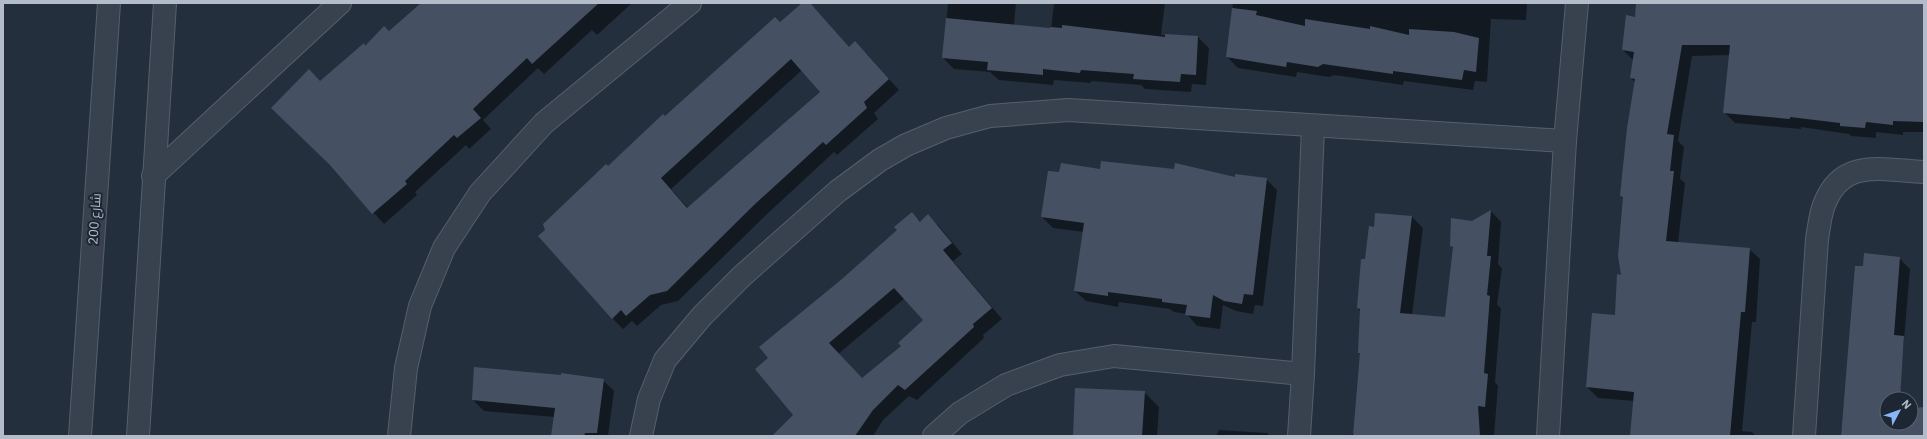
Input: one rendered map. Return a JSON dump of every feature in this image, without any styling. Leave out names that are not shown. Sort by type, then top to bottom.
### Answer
[{"type":"street","name":"شارع 200","points":[[80,436],[109,3]]},
{"type":"street","points":[[138,436],[153,176],[165,3]]},
{"type":"street","points":[[153,176],[340,3]]},
{"type":"street","points":[[399,436],[406,368],[420,306],[444,248],[480,193],[544,123],[690,3]]},
{"type":"street","points":[[1548,436],[1565,141],[1577,3]]},
{"type":"street","points":[[641,436],[649,399],[665,360],[702,316],[742,276],[838,191],[880,160],[906,145],[946,128],[990,116],[1068,110],[1313,127],[1565,141]]},
{"type":"street","points":[[1299,436],[1313,127]]},
{"type":"street","points":[[1804,436],[1817,239],[1823,206],[1832,187],[1845,175],[1856,171],[1870,169],[1924,172]]},
{"type":"street","points":[[934,436],[960,413],[1006,385],[1060,365],[1114,356],[1303,374]]},
{"type":"building","points":[[421,3],[599,3],[532,64],[527,58],[473,109],[481,118],[457,138],[454,135],[405,181],[407,184],[372,214],[330,165],[271,108],[309,69],[320,81],[364,43],[365,46],[384,26],[389,31]]},
{"type":"building","points":[[802,3],[810,3],[849,47],[855,41],[889,79],[864,102],[867,108],[826,145],[823,142],[754,205],[667,291],[650,295],[626,316],[621,310],[612,319],[538,236],[545,230],[543,224],[606,164],[608,166],[663,114],[665,116],[775,17],[780,22]],"holes":[[[791,59],[820,92],[687,208],[661,178]]]},
{"type":"building","points":[[1636,3],[1924,3],[1924,122],[1893,121],[1893,125],[1866,122],[1865,128],[1840,126],[1840,123],[1790,117],[1790,119],[1723,113],[1730,45],[1682,45],[1667,134],[1674,135],[1670,171],[1674,171],[1666,241],[1750,248],[1745,312],[1741,312],[1730,436],[1630,436],[1634,392],[1586,387],[1592,313],[1615,315],[1617,274],[1621,275],[1618,256],[1623,197],[1620,196],[1627,128],[1635,79],[1630,78],[1634,52],[1622,50],[1626,15],[1635,17]]},
{"type":"building","points":[[1232,8],[1257,11],[1256,15],[1305,26],[1305,19],[1370,29],[1370,26],[1409,35],[1409,29],[1454,32],[1479,38],[1476,72],[1464,70],[1462,80],[1393,71],[1393,74],[1323,64],[1318,67],[1287,62],[1286,67],[1226,57]]},
{"type":"building","points":[[946,18],[1050,28],[1062,28],[1062,25],[1165,37],[1165,34],[1198,36],[1196,75],[1181,74],[1180,82],[1133,79],[1134,74],[1081,70],[1080,73],[1043,69],[1043,75],[987,70],[988,62],[942,58]]},
{"type":"building","points":[[1101,161],[1174,169],[1175,163],[1235,177],[1235,174],[1267,178],[1253,295],[1244,294],[1242,304],[1224,301],[1213,295],[1210,318],[1185,315],[1187,305],[1162,302],[1162,299],[1108,292],[1108,296],[1074,291],[1084,223],[1041,217],[1048,171],[1059,172],[1061,163],[1100,169]]},
{"type":"building","points":[[1491,210],[1487,256],[1491,256],[1487,295],[1490,296],[1484,373],[1488,374],[1485,407],[1478,406],[1480,436],[1353,436],[1360,353],[1358,353],[1360,309],[1357,308],[1361,259],[1365,259],[1369,226],[1374,227],[1375,213],[1412,216],[1400,313],[1445,317],[1453,247],[1450,246],[1451,218],[1472,221]]},
{"type":"building","points":[[912,212],[920,222],[928,214],[952,243],[943,250],[992,308],[973,324],[974,327],[905,390],[898,385],[873,410],[855,436],[772,436],[793,415],[755,369],[768,358],[759,347],[842,279],[897,230],[894,227]],"holes":[[[894,288],[923,320],[898,343],[901,346],[862,378],[829,343]]]},
{"type":"building","points":[[1864,253],[1900,257],[1894,335],[1904,336],[1901,391],[1879,391],[1879,431],[1919,431],[1919,407],[1924,407],[1924,436],[1841,436],[1855,266],[1863,266]]},
{"type":"building","points":[[474,367],[561,375],[561,373],[604,379],[597,433],[585,433],[584,436],[551,436],[555,408],[472,400]]},
{"type":"building","points":[[1075,388],[1145,391],[1142,436],[1073,436]]}]
